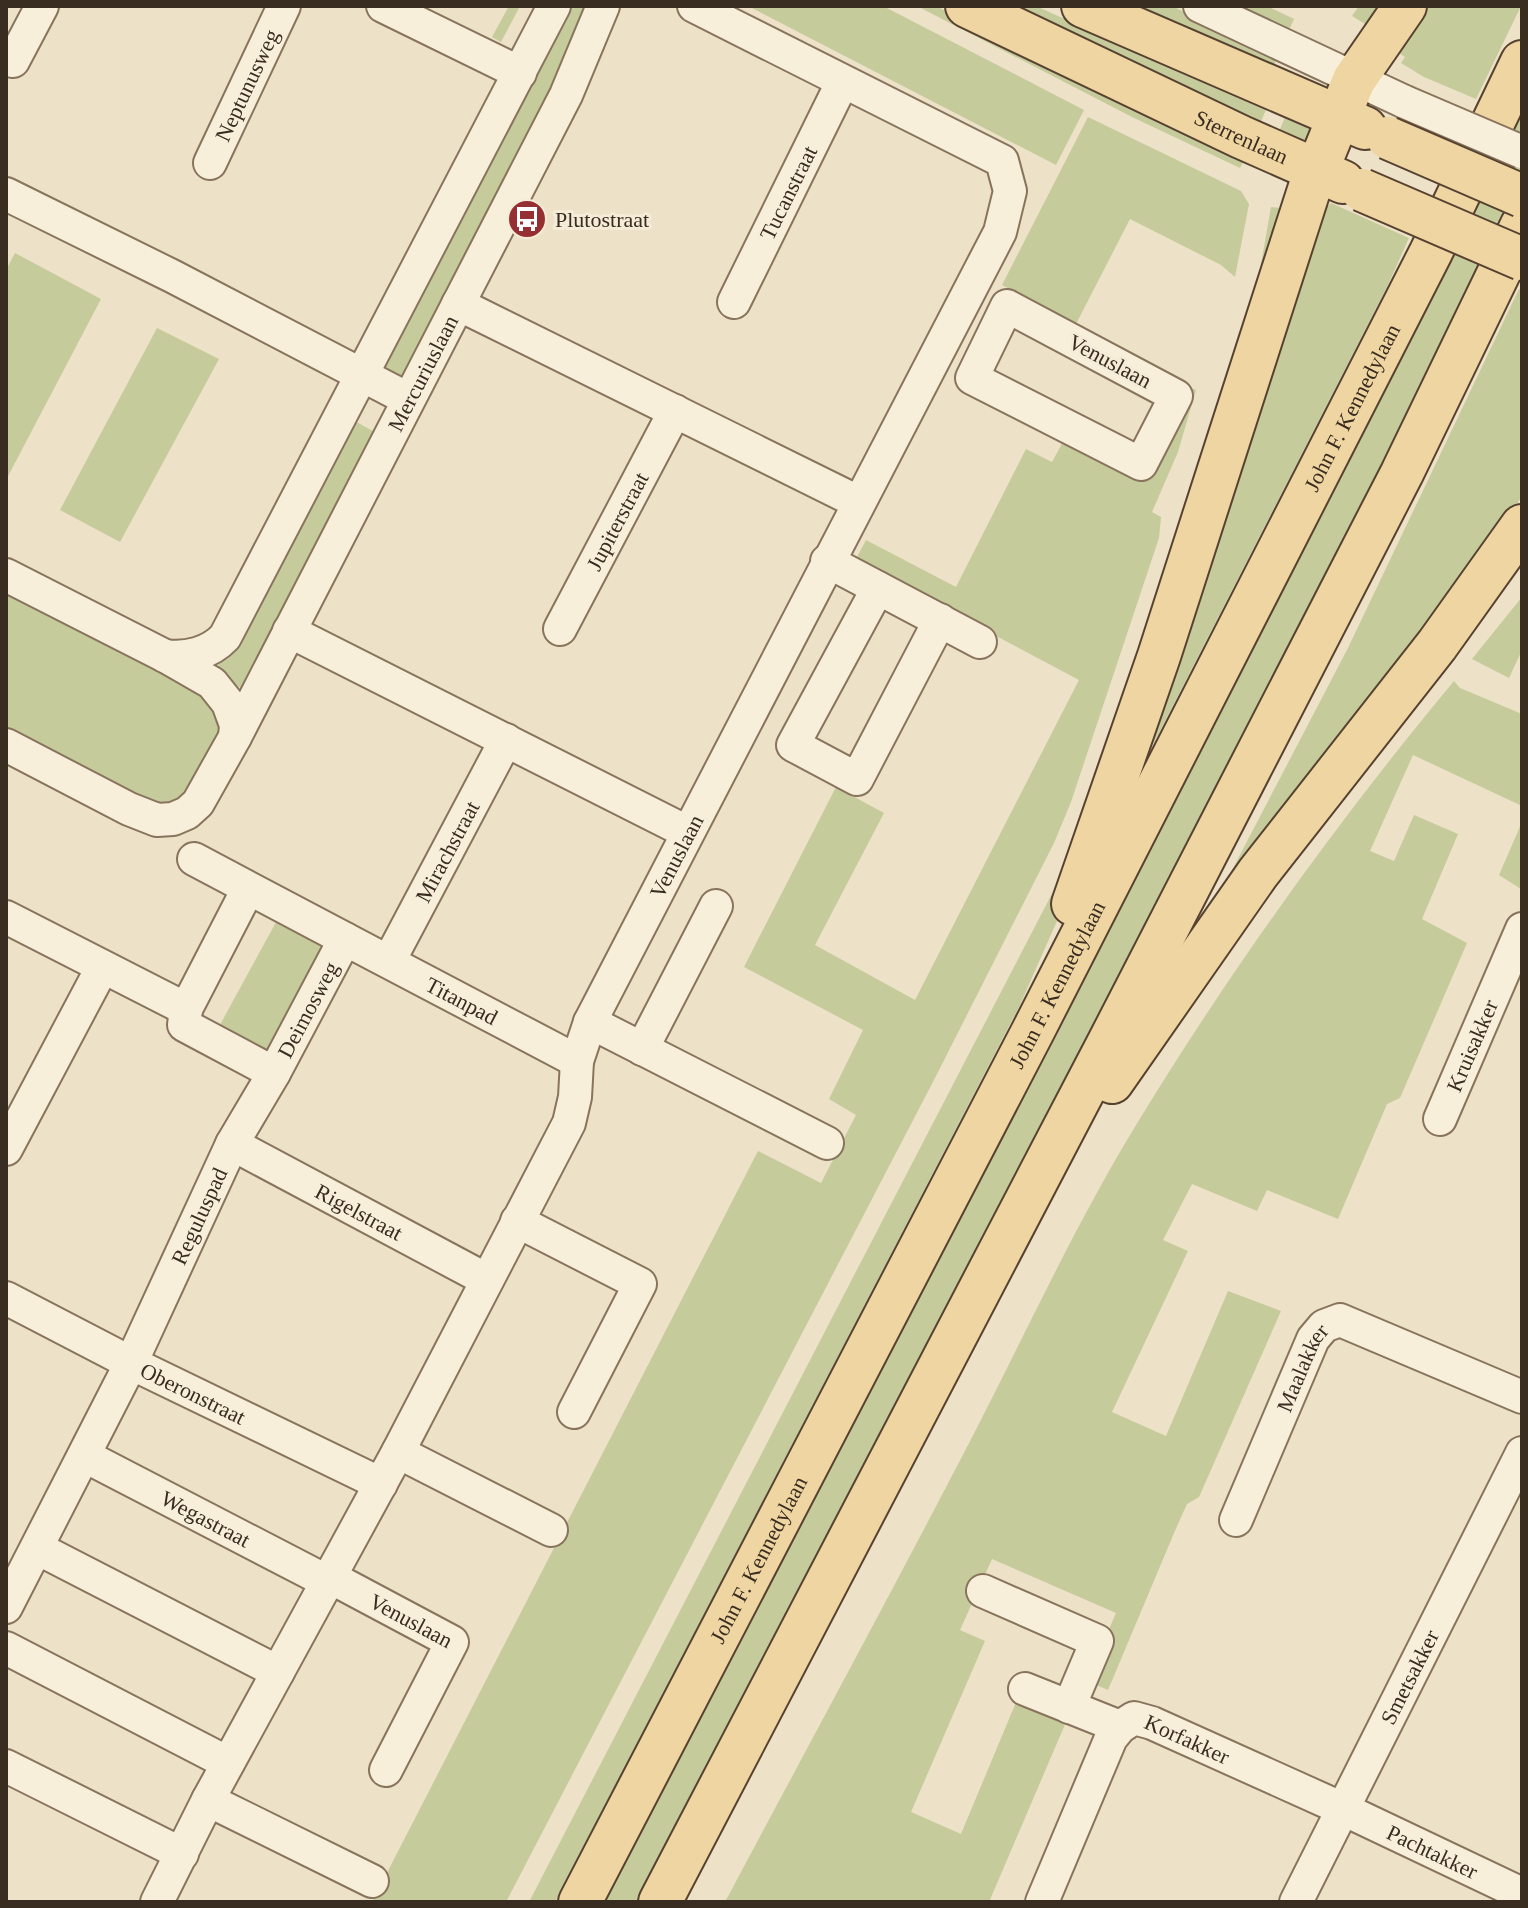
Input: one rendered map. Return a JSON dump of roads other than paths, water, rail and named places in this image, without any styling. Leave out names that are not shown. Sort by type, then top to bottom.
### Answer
[{"type":"main road","name":"Sterrenlaan","points":[[967,6],[1241,137],[1522,259]]},
{"type":"main road","points":[[1083,6],[1347,98],[1396,120],[1522,196]]},
{"type":"main road","points":[[1033,1031],[1317,171],[1347,98],[1405,6]]},
{"type":"main road","name":"John F. Kennedylaan","points":[[580,1902],[1033,1031],[1431,252],[1522,62]]},
{"type":"main road","points":[[660,1902],[1402,473],[1522,225]]},
{"type":"main road","points":[[1031,1190],[1075,1136],[1258,873],[1437,645],[1522,526]]},
{"type":"street","points":[[13,61],[42,6]]},
{"type":"street","name":"Neptunusweg","points":[[210,163],[284,6]]},
{"type":"street","points":[[383,6],[520,73]]},
{"type":"street","points":[[165,656],[177,658],[197,654],[225,637],[554,6]]},
{"type":"street","name":"Mercuriuslaan","points":[[6,745],[129,809],[157,820],[173,819],[187,813],[198,803],[566,95],[603,6]]},
{"type":"street","points":[[694,6],[842,83]]},
{"type":"street","points":[[1200,6],[1347,98]]},
{"type":"street","name":"Venuslaan","points":[[157,1902],[208,1800],[398,1452],[569,1123],[575,1097],[577,1061],[590,1022],[1000,232],[1010,191],[1002,161],[842,83]]},
{"type":"street","name":"Tucanstraat","points":[[734,302],[842,83]]},
{"type":"street","points":[[1396,120],[1522,152]]},
{"type":"street","points":[[6,194],[408,399]]},
{"type":"street","points":[[458,304],[858,502]]},
{"type":"street","name":"Venuslaan","points":[[933,359],[1141,464],[1176,396],[1007,306],[972,378]]},
{"type":"street","name":"Jupiterstraat","points":[[560,629],[675,411]]},
{"type":"street","points":[[827,561],[980,642]]},
{"type":"street","points":[[6,575],[212,683],[222,693],[233,715],[235,737]]},
{"type":"street","points":[[878,588],[793,745],[857,779],[940,620]]},
{"type":"street","points":[[289,631],[687,832]]},
{"type":"street","name":"Mirachstraat","points":[[389,961],[506,740]]},
{"type":"street","name":"Deimosweg","points":[[6,917],[186,1009],[184,1025],[274,1073],[345,939],[194,859]]},
{"type":"street","points":[[186,1009],[248,889]]},
{"type":"street","points":[[642,1049],[716,906]]},
{"type":"street","name":"Kruisakker","points":[[1440,1119],[1522,929]]},
{"type":"street","name":"Titanpad","points":[[345,939],[577,1061]]},
{"type":"street","points":[[6,1149],[102,968]]},
{"type":"street","points":[[590,1022],[827,1143]]},
{"type":"street","name":"Reguluspad","points":[[131,1363],[232,1144],[274,1073]]},
{"type":"street","name":"Rigelstraat","points":[[232,1144],[487,1280]]},
{"type":"street","points":[[517,1221],[640,1284],[574,1412]]},
{"type":"street","name":"Oberonstraat","points":[[6,1298],[131,1363],[381,1484]]},
{"type":"street","name":"Maalakker","points":[[1236,1520],[1313,1339],[1324,1326],[1340,1320],[1522,1397]]},
{"type":"street","points":[[7,1602],[131,1363]]},
{"type":"street","points":[[398,1452],[551,1530]]},
{"type":"street","name":"Smetsakker","points":[[1296,1902],[1522,1453]]},
{"type":"street","name":"Wegastraat","points":[[85,1456],[329,1579]]},
{"type":"street","points":[[37,1548],[278,1672]]},
{"type":"street","name":"Venuslaan","points":[[329,1579],[452,1642],[386,1770]]},
{"type":"street","points":[[983,1591],[1097,1641],[1069,1707]]},
{"type":"street","points":[[6,1648],[228,1763]]},
{"type":"street","points":[[1025,1689],[1120,1727]]},
{"type":"street","name":"Korfakker","points":[[1042,1902],[1111,1738],[1134,1718],[1152,1723],[1343,1809]]},
{"type":"street","points":[[6,1766],[182,1854]]},
{"type":"street","points":[[208,1800],[372,1881]]},
{"type":"street","name":"Pachtakker","points":[[1343,1809],[1522,1894]]},
{"type":"place","name":"Plutostraat","points":[[527,219]]}]
